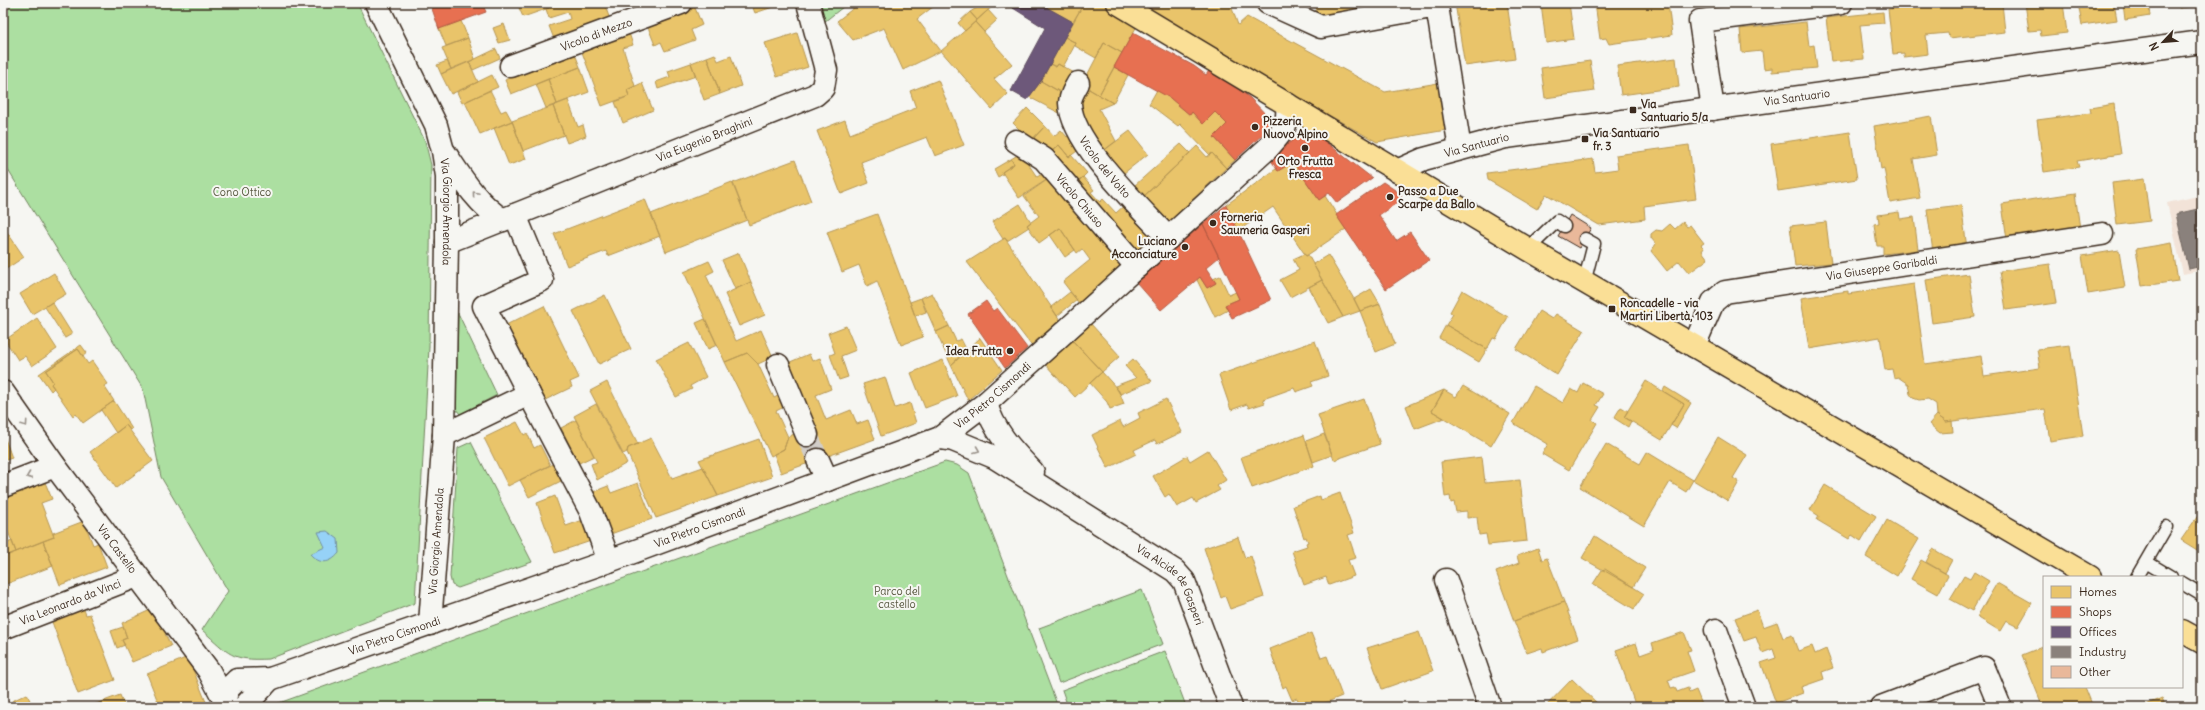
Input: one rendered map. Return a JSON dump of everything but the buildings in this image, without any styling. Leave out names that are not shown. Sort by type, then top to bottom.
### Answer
[{"type":"main road","points":[[1118,3],[1584,283],[2088,576]]},
{"type":"main road","points":[[2183,632],[2202,642]]},
{"type":"street","name":"Via Giorgio Amendola","points":[[376,3],[436,125],[443,151],[447,192],[444,435],[430,624]]},
{"type":"street","name":"Vicolo di Mezzo","points":[[511,66],[681,3]]},
{"type":"street","name":"Via Eugenio Braghini","points":[[447,242],[816,95],[823,88],[826,70],[808,3]]},
{"type":"street","points":[[1268,3],[1321,27],[1437,6],[1460,149]]},
{"type":"street","points":[[1713,109],[1700,21],[1841,3]]},
{"type":"street","name":"Via Santuario","points":[[1397,171],[1424,159],[1506,137],[2202,42]]},
{"type":"street","name":"Vicolo del Volto","points":[[1078,83],[1070,101],[1072,114],[1093,154],[1168,238]]},
{"type":"street","name":"Via Pietro Cismondi","points":[[232,705],[270,679],[609,561],[940,438],[986,403],[1268,148],[1284,130],[1288,119],[1287,104]]},
{"type":"street","name":"Vicolo Chiuso","points":[[1016,141],[1044,159],[1137,266]]},
{"type":"street","points":[[443,151],[462,178],[490,212],[509,217],[542,280],[484,306],[591,512],[609,561]]},
{"type":"street","name":"Via Giuseppe Garibaldi","points":[[1694,346],[1713,302],[1725,292],[2102,234]]},
{"type":"street","points":[[778,365],[807,435]]},
{"type":"street","name":"Via Castello","points":[[3,392],[55,466],[209,671],[232,705]]},
{"type":"street","points":[[444,435],[529,394]]},
{"type":"street","name":"Via Alcide de Gasperi","points":[[986,403],[992,421],[1002,438]]},
{"type":"street","name":"Via Alcide de Gasperi","points":[[960,424],[980,422],[1002,438],[1035,474],[1064,500]]},
{"type":"street","name":"Via Alcide de Gasperi","points":[[940,438],[953,440],[994,457],[1175,571],[1184,581],[1231,707]]},
{"type":"street","points":[[818,460],[827,480]]},
{"type":"street","points":[[3,486],[55,466]]},
{"type":"street","name":"Via Leonardo da Vinci","points":[[3,628],[137,576]]},
{"type":"street","points":[[1446,580],[1490,707]]},
{"type":"street","points":[[1716,630],[1744,707]]},
{"type":"street","points":[[1880,707],[1984,668],[2000,707]]},
{"type":"street","name":"Via Pietro Cismondi","points":[[209,671],[248,679]]},
{"type":"street","name":"Via Pietro Cismondi","points":[[232,705],[231,685],[237,680],[270,679]]},
{"type":"lane","points":[[1528,249],[1557,221],[1564,226]]},
{"type":"lane","points":[[1584,283],[1594,244],[1585,239]]},
{"type":"lane","points":[[2138,576],[2166,527]]},
{"type":"lane","points":[[2146,562],[2170,576]]},
{"type":"lane","points":[[2183,584],[2202,595]]},
{"type":"shaded area","points":[[2202,195],[2202,270],[2183,274],[2167,203]]},
{"type":"green space","name":"Cono Ottico","points":[[3,3],[357,3],[425,141],[431,165],[429,347],[415,603],[269,659],[246,659],[231,654],[202,630],[228,591],[161,477],[143,389],[3,162]]},
{"type":"green space","points":[[819,3],[848,3],[824,22]]},
{"type":"green space","points":[[458,313],[497,395],[460,414],[456,409]]},
{"type":"green space","points":[[471,442],[532,562],[458,588],[452,585],[450,577],[458,448]]},
{"type":"green space","name":"Parco del castello","points":[[945,462],[957,465],[969,473],[1058,707],[268,707]]},
{"type":"green space","points":[[1142,590],[1163,644],[1059,683],[1039,628]]},
{"type":"green space","points":[[1165,651],[1186,706],[1068,707],[1062,690]]},
{"type":"water","points":[[327,531],[338,539],[339,553],[336,557],[325,562],[317,560],[310,554],[325,547],[318,532]]},
{"type":"tunnel","points":[[807,435],[818,460]]},
{"type":"place","name":"Via Santuario 5/a","points":[[1633,110]]},
{"type":"place","name":"Pizzeria Nuovo Alpino","points":[[1255,127]]},
{"type":"place","name":"Via Santuario fr. 3","points":[[1585,139]]},
{"type":"place","name":"Orto Frutta Fresca","points":[[1305,148]]},
{"type":"place","name":"Passo a Due Scarpe da Ballo","points":[[1390,197]]},
{"type":"place","name":"Forneria Saumeria Gasperi","points":[[1213,223]]},
{"type":"place","name":"Luciano Acconciature","points":[[1185,247]]},
{"type":"place","name":"Roncadelle - via Martiri Libertà, 103","points":[[1612,309]]},
{"type":"place","name":"Idea Frutta","points":[[1010,351]]}]
